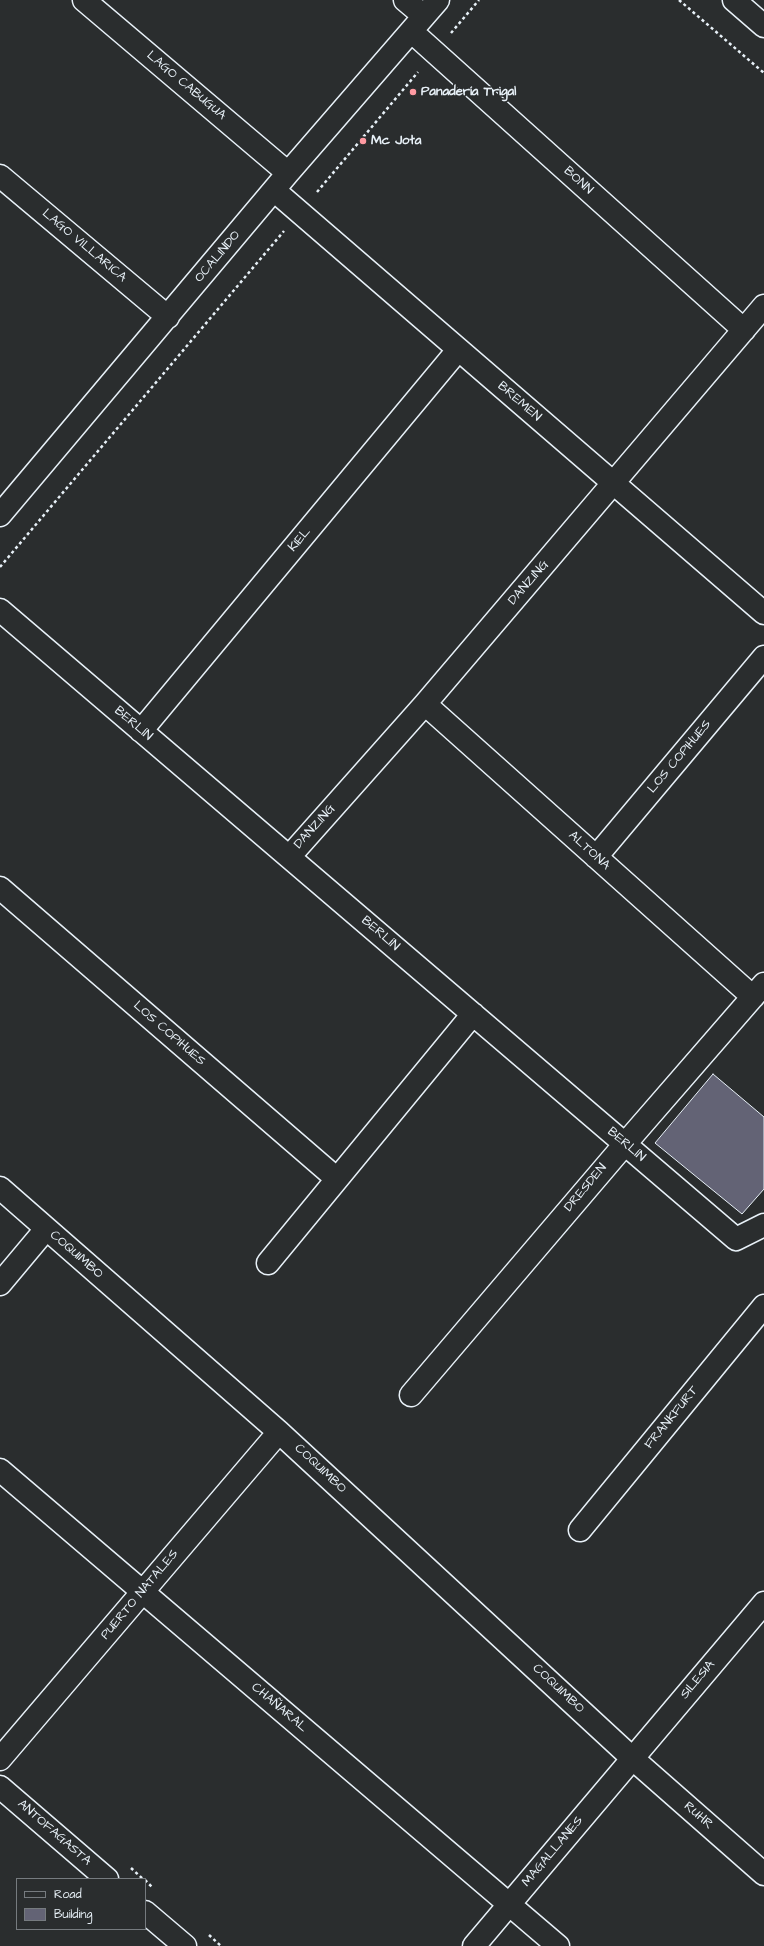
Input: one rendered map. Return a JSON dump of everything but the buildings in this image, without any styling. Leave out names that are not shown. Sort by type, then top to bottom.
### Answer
[{"type":"street","name":"LAGO CABUGUA","points":[[84,0],[288,173]]},
{"type":"street","name":"BONN","points":[[405,0],[424,16],[435,52],[744,330]]},
{"type":"street","points":[[734,0],[764,26]]},
{"type":"street","name":"OCALINDO","points":[[0,515],[288,173],[424,16]]},
{"type":"street","name":"LAGO VILLARICA","points":[[0,176],[168,317]]},
{"type":"street","name":"BREMEN","points":[[274,190],[764,613]]},
{"type":"street","name":"DANZING","points":[[289,857],[425,704],[614,484],[764,306]]},
{"type":"street","name":"KIEL","points":[[142,731],[458,350]]},
{"type":"street","name":"BERLÍN","points":[[0,610],[736,1239],[764,1225]]},
{"type":"street","name":"LOS COPIHUES","points":[[596,857],[764,657]]},
{"type":"street","name":"ALTONA","points":[[425,704],[596,857],[759,990]]},
{"type":"street","name":"LOS COPIHUES","points":[[0,888],[338,1179]]},
{"type":"street","name":"DRESDEN","points":[[412,1395],[625,1144],[759,990]]},
{"type":"street","points":[[268,1263],[473,1014]]},
{"type":"street","name":"COQUIMBO","points":[[0,1188],[279,1432],[632,1758]]},
{"type":"street","points":[[0,1284],[46,1229]]},
{"type":"street","name":"FRANKFURT","points":[[580,1530],[764,1306]]},
{"type":"street","name":"PUERTO NATALES","points":[[0,1758],[144,1592],[279,1432]]},
{"type":"street","name":"CHAÑARAL","points":[[0,1470],[558,1946]]},
{"type":"street","name":"SILESIA","points":[[632,1758],[764,1603]]},
{"type":"street","name":"RUHR","points":[[632,1758],[764,1874]]},
{"type":"street","name":"MAGALLANES","points":[[474,1946],[632,1758]]},
{"type":"street","name":"ANTOFAGASTA","points":[[0,1787],[106,1878]]},
{"type":"street","points":[[146,1913],[185,1946]]},
{"type":"path","points":[[0,567],[479,0]]},
{"type":"path","points":[[679,0],[764,73]]},
{"type":"place","name":"Panadería Trigal","points":[[413,92]]},
{"type":"place","name":"Mc Jota","points":[[363,141]]}]
